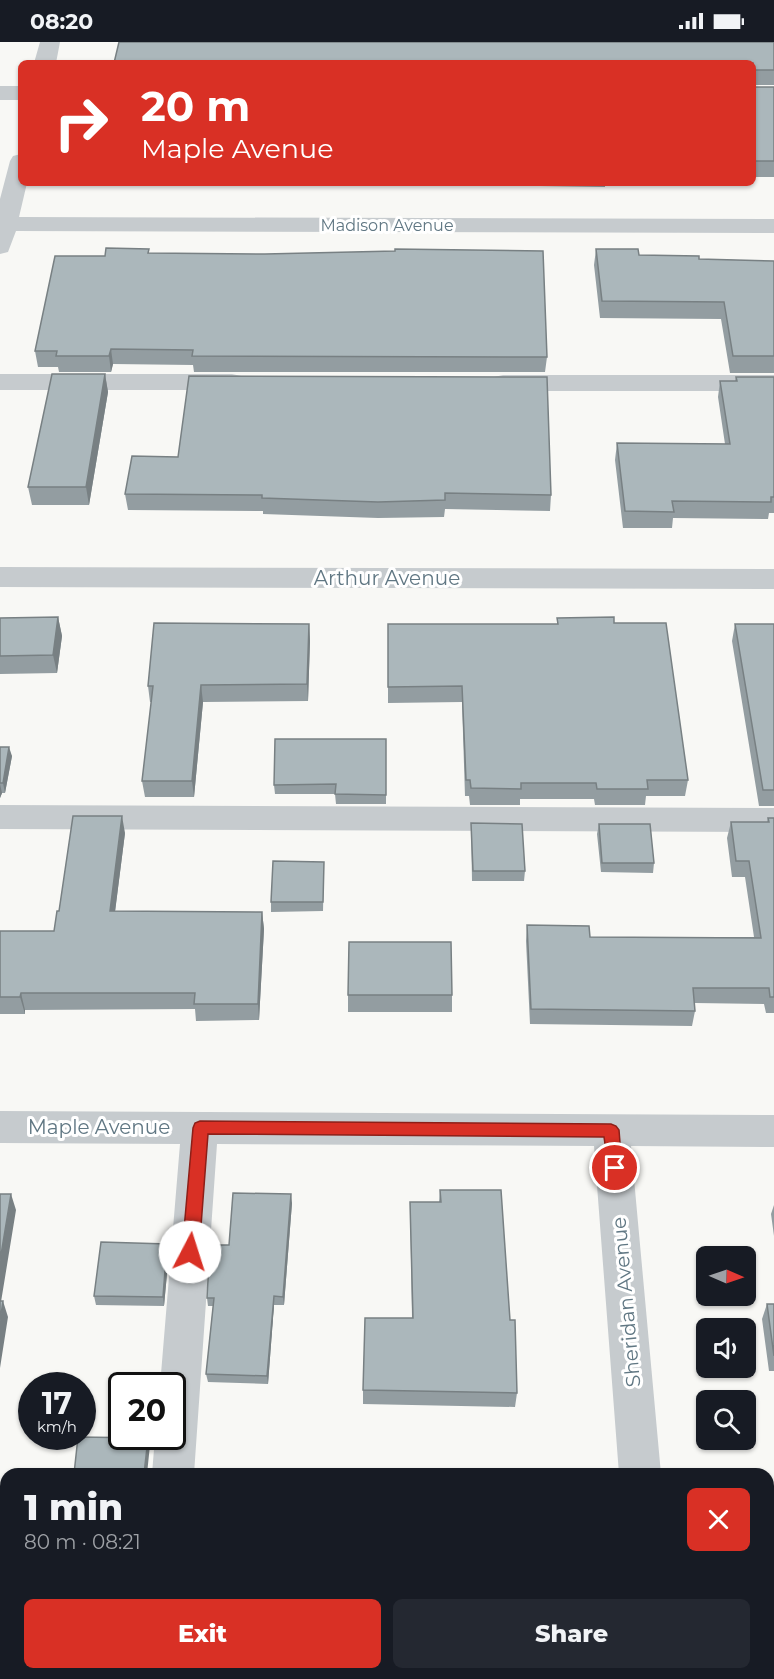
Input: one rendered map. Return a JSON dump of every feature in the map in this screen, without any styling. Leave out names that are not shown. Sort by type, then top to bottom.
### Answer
[{"type":"street","points":[[46,60],[50,42]]},
{"type":"street","points":[[0,93],[18,93]]},
{"type":"street","points":[[0,247],[3,224],[18,172]]},
{"type":"street","name":"Madison Avenue","points":[[3,224],[774,226]]},
{"type":"street","points":[[0,382],[262,382]]},
{"type":"street","points":[[476,383],[774,383]]},
{"type":"street","name":"Arthur Avenue","points":[[0,577],[774,579]]},
{"type":"street","points":[[0,816],[774,820]]},
{"type":"street","name":"Maple Avenue","points":[[0,1127],[774,1131]]},
{"type":"street","points":[[174,1468],[200,1128]]},
{"type":"street","name":"Sheridan Avenue","points":[[611,1130],[639,1468]]},
{"type":"building","points":[[119,42],[774,42],[774,70],[756,70],[756,60],[115,60]]},
{"type":"building","points":[[756,87],[774,87],[774,161],[756,161]]},
{"type":"building","points":[[106,248],[149,249],[148,253],[265,254],[395,251],[395,249],[543,251],[547,357],[192,356],[193,350],[111,349],[109,356],[56,356],[57,351],[35,351],[55,256],[105,256]]},
{"type":"building","points":[[596,249],[638,249],[639,255],[774,261],[774,356],[733,356],[724,302],[602,301]]},
{"type":"building","points":[[52,374],[105,374],[86,487],[28,487]]},
{"type":"building","points":[[189,376],[547,377],[551,495],[445,493],[445,500],[378,502],[262,498],[262,495],[125,494],[132,456],[178,457]]},
{"type":"building","points":[[736,377],[774,377],[774,497],[771,497],[771,502],[672,501],[674,512],[625,511],[617,443],[730,444],[720,381],[737,381]]},
{"type":"building","points":[[58,617],[53,655],[0,656],[0,618]]},
{"type":"building","points":[[614,617],[614,623],[666,623],[688,780],[647,780],[648,789],[597,789],[596,783],[521,783],[521,789],[471,788],[470,780],[466,780],[462,686],[388,687],[388,624],[558,624],[557,618]]},
{"type":"building","points":[[154,623],[309,624],[307,684],[201,685],[192,781],[142,781],[153,686],[148,686]]},
{"type":"building","points":[[735,624],[774,624],[774,790],[763,790]]},
{"type":"building","points":[[275,739],[386,739],[386,795],[335,794],[336,784],[274,785]]},
{"type":"building","points":[[0,747],[9,747],[3,783],[0,783]]},
{"type":"building","points":[[73,816],[122,816],[110,911],[262,912],[258,1004],[194,1004],[195,993],[21,993],[20,997],[0,997],[0,931],[54,931]]},
{"type":"building","points":[[768,818],[774,818],[774,997],[770,997],[769,988],[693,988],[695,1011],[531,1009],[527,925],[589,926],[590,937],[761,938],[749,861],[736,861],[731,822],[769,822]]},
{"type":"building","points":[[471,823],[522,824],[525,871],[473,871]]},
{"type":"building","points":[[599,824],[650,824],[654,863],[602,863]]},
{"type":"building","points":[[273,861],[324,862],[323,902],[271,902]]},
{"type":"building","points":[[349,942],[451,942],[452,995],[348,995]]},
{"type":"building","points":[[440,1190],[501,1190],[510,1320],[515,1320],[517,1393],[363,1390],[365,1318],[413,1318],[410,1202],[441,1202]]},
{"type":"building","points":[[233,1193],[291,1194],[283,1297],[274,1296],[267,1376],[206,1374],[214,1298],[207,1298],[210,1245],[229,1245]]},
{"type":"building","points":[[0,1194],[11,1194],[0,1261]]},
{"type":"building","points":[[101,1242],[167,1244],[163,1297],[94,1296]]},
{"type":"building","points":[[0,1301],[3,1301],[0,1321]]},
{"type":"building","points":[[767,1304],[774,1304],[774,1356]]},
{"type":"building","points":[[96,1437],[108,1437],[108,1450],[147,1450],[145,1468],[75,1468],[77,1450],[96,1450]]},
{"type":"route","points":[[190,1252],[200,1128],[611,1130],[615,1168]]}]
